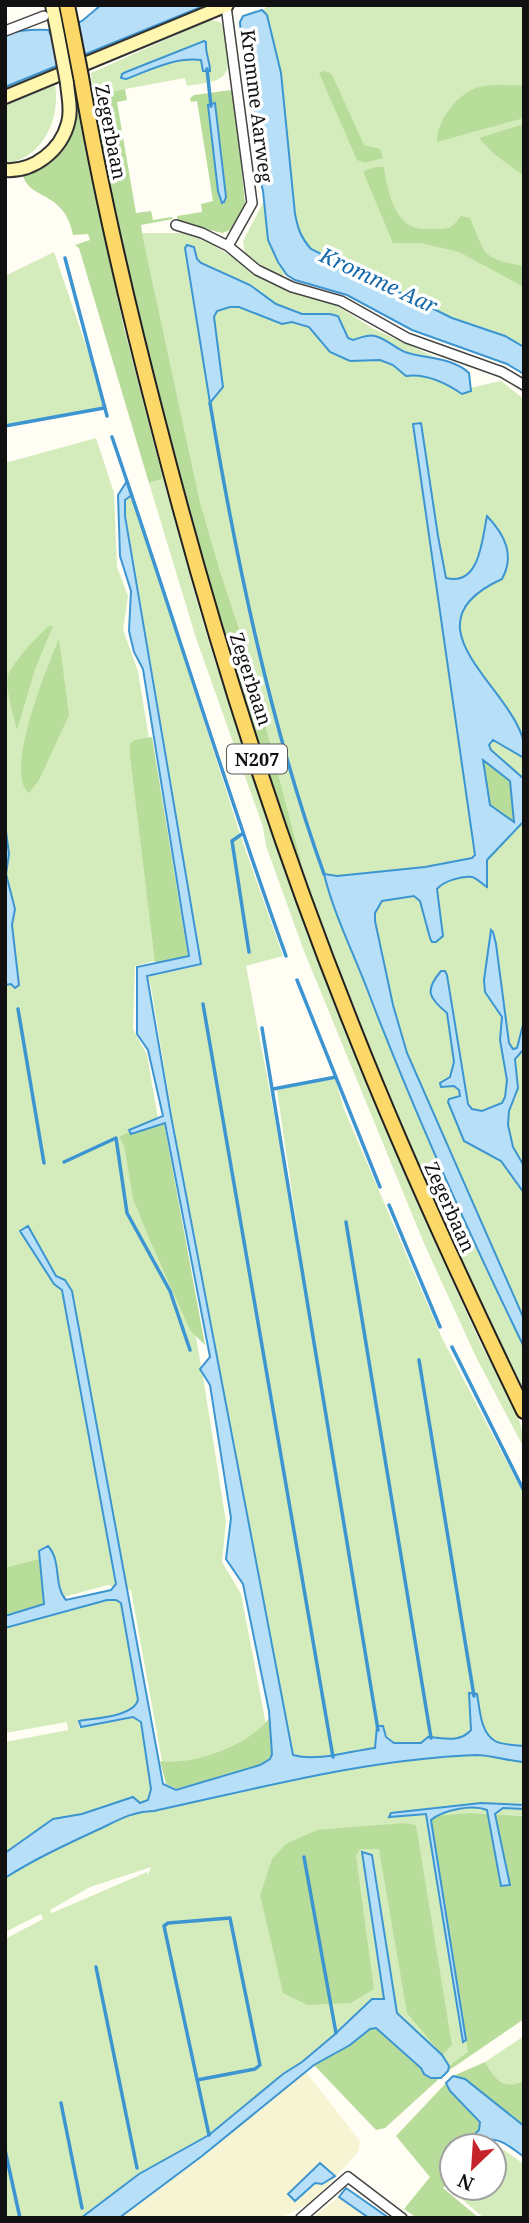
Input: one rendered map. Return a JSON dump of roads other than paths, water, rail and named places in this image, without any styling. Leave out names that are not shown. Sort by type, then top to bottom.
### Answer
[{"type":"main road","name":"Zegerbaan","points":[[67,5],[64,27],[74,80],[132,322],[175,491],[224,660],[289,856],[351,1023],[446,1247],[524,1411]]},
{"type":"street","points":[[5,97],[227,6]]},
{"type":"street","name":"Kromme Aarweg","points":[[227,6],[252,203],[228,246]]},
{"type":"street","name":"Zegerbaan","points":[[48,10],[64,27]]},
{"type":"street","points":[[5,32],[48,10]]},
{"type":"street","name":"Zegerbaan","points":[[5,170],[36,163],[60,142],[68,124],[74,80]]},
{"type":"street","points":[[176,225],[202,233],[228,246],[257,270],[292,287],[341,301],[407,338],[502,372],[524,385]]},
{"type":"street","points":[[300,2218],[348,2178],[402,2218]]},
{"type":"water","points":[[101,5],[206,5],[5,87],[5,34],[49,30],[50,34],[82,21]]},
{"type":"water","points":[[262,10],[267,15],[281,73],[295,214],[305,241],[311,249],[452,318],[505,336],[524,347],[524,374],[507,364],[412,330],[347,295],[295,280],[287,275],[268,240],[263,191],[257,167],[253,96],[241,34],[240,22],[243,16]]},
{"type":"water","points":[[204,41],[210,71],[203,71],[201,60],[181,60],[126,79],[121,78],[126,72]]},
{"type":"water","points":[[215,103],[226,197],[222,203],[218,191],[208,105]]},
{"type":"water","points":[[187,245],[194,247],[201,263],[250,285],[276,304],[302,314],[338,316],[348,338],[353,340],[375,336],[405,352],[455,364],[469,373],[471,391],[462,394],[436,380],[406,376],[393,365],[380,360],[350,361],[330,352],[309,327],[292,322],[282,324],[239,307],[230,307],[217,311],[214,317],[223,387],[210,403],[185,248]]},
{"type":"water","points":[[421,423],[446,578],[457,579],[473,568],[481,548],[487,516],[499,530],[506,546],[508,562],[502,579],[474,596],[462,614],[461,634],[468,653],[512,715],[523,739],[524,758],[493,740],[489,745],[491,750],[524,779],[524,821],[487,860],[487,887],[468,877],[448,881],[437,889],[443,936],[436,942],[432,942],[430,938],[420,901],[414,896],[382,901],[375,913],[375,921],[393,1005],[407,1053],[524,1319],[524,1347],[423,1128],[339,919],[324,874],[337,876],[425,867],[472,858],[475,855],[413,424]],"holes":[[[483,760],[510,781],[514,822],[490,805]]]},
{"type":"water","points":[[127,481],[132,495],[125,500],[125,516],[201,964],[147,976],[171,1116],[293,1755],[323,1757],[375,1748],[377,1726],[383,1726],[386,1737],[394,1743],[421,1743],[428,1737],[462,1737],[471,1730],[469,1693],[477,1694],[486,1732],[495,1741],[524,1746],[524,1762],[476,1755],[395,1762],[137,1813],[59,1848],[5,1878],[5,1853],[53,1819],[82,1814],[133,1797],[140,1803],[148,1800],[151,1789],[141,1722],[133,1717],[81,1727],[79,1721],[121,1713],[135,1706],[138,1700],[121,1603],[107,1600],[5,1628],[5,1616],[44,1604],[39,1551],[48,1546],[55,1559],[60,1587],[66,1600],[111,1590],[116,1584],[62,1290],[54,1284],[20,1231],[28,1226],[56,1276],[65,1280],[72,1291],[163,1784],[176,1790],[260,1765],[270,1759],[272,1754],[269,1711],[243,1584],[226,1559],[231,1518],[210,1385],[200,1369],[210,1357],[165,1123],[131,1134],[129,1130],[163,1116],[148,1050],[137,1034],[137,967],[189,956],[143,669],[134,652],[129,631],[131,591],[120,556],[118,495]]},
{"type":"water","points":[[5,824],[9,854],[6,874],[15,909],[12,925],[19,985],[15,988],[11,984],[5,985]]},
{"type":"water","points":[[491,930],[496,944],[509,1043],[513,1049],[517,1048],[524,1021],[524,1049],[515,1059],[518,1088],[509,1111],[508,1125],[513,1147],[524,1166],[524,1193],[501,1161],[464,1141],[448,1102],[449,1099],[460,1096],[459,1090],[454,1086],[441,1087],[440,1083],[450,1077],[454,1062],[447,1013],[436,1003],[431,989],[441,971],[445,971],[468,1104],[472,1109],[482,1111],[502,1103],[505,1097],[507,1080],[500,1040],[502,1017],[485,992],[484,980]]},
{"type":"water","points":[[481,1803],[524,1805],[524,1809],[503,1808],[495,1814],[510,1885],[501,1886],[487,1810],[458,1809],[431,1820],[466,2040],[463,2042],[426,1814],[389,1817],[391,1813]]},
{"type":"water","points":[[362,1852],[372,1855],[397,2013],[442,2055],[449,2066],[448,2071],[441,2078],[431,2078],[376,2028],[370,2029],[350,2045],[314,2065],[202,2156],[119,2218],[81,2218],[139,2174],[209,2135],[283,2074],[302,2062],[372,1999],[384,1999]]},
{"type":"water","points":[[453,2076],[465,2079],[524,2126],[524,2157],[508,2145],[508,2132],[477,2132],[480,2122],[450,2091],[446,2083]]},
{"type":"water","points":[[320,2163],[335,2176],[322,2184],[315,2183],[295,2201],[288,2194]]},
{"type":"water","points":[[346,2188],[389,2218],[369,2218],[339,2197]]},
{"type":"waterway","points":[[207,69],[211,106]]},
{"type":"waterway","points":[[65,258],[107,416]]},
{"type":"waterway","points":[[210,403],[256,641],[287,759],[324,874]]},
{"type":"waterway","points":[[5,426],[104,408]]},
{"type":"waterway","points":[[112,437],[286,956]]},
{"type":"waterway","points":[[242,834],[232,841],[249,952]]},
{"type":"waterway","points":[[297,980],[380,1187]]},
{"type":"waterway","points":[[203,1004],[333,1757]]},
{"type":"waterway","points":[[18,1009],[44,1163]]},
{"type":"waterway","points":[[262,1028],[378,1730]]},
{"type":"waterway","points":[[273,1089],[336,1077]]},
{"type":"waterway","points":[[64,1162],[116,1138],[127,1213],[170,1291],[190,1350]]},
{"type":"waterway","points":[[389,1205],[440,1327]]},
{"type":"waterway","points":[[346,1222],[431,1738]]},
{"type":"waterway","points":[[452,1347],[524,1491]]},
{"type":"waterway","points":[[419,1360],[474,1696]]},
{"type":"waterway","points":[[304,1857],[336,2033]]},
{"type":"waterway","points":[[197,2080],[255,2069],[260,2065],[230,1918],[168,1923],[164,1926],[209,2135]]},
{"type":"waterway","points":[[96,1967],[137,2168]]},
{"type":"waterway","points":[[61,2103],[82,2208]]},
{"type":"waterway","points":[[5,2150],[20,2218]]},
{"type":"water label","name":"Kromme Aar","points":[[379,280]]}]
